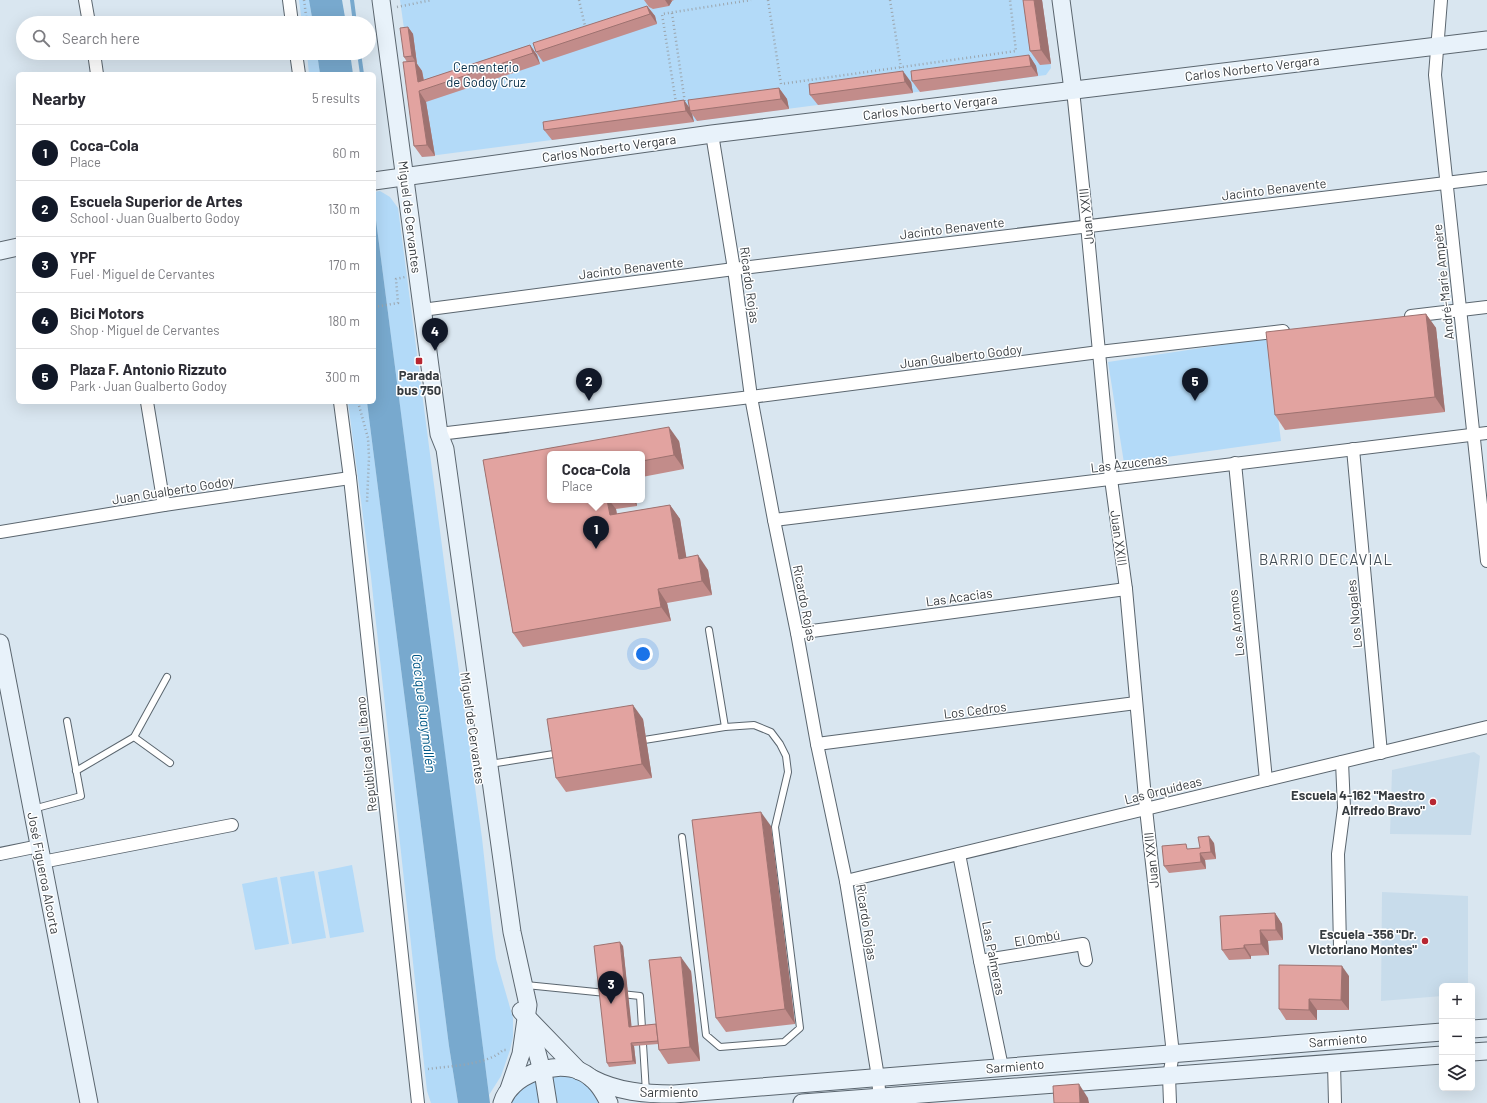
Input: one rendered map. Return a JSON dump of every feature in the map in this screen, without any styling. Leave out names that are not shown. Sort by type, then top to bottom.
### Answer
[{"type":"main road","name":"Juan XXIII","points":[[1061,0],[1072,90]]},
{"type":"main road","name":"Miguel de Cervantes","points":[[382,5],[438,434],[436,450],[505,960],[518,1008],[601,1088],[609,1103]]},
{"type":"main road","name":"Carlos Norberto Vergara","points":[[376,181],[712,134],[1487,40]]},
{"type":"main road","points":[[0,251],[16,247]]},
{"type":"main road","name":"Miguel de Cervantes","points":[[438,434],[445,449],[512,932],[528,1005],[521,1054],[502,1097]]},
{"type":"main road","name":"José Figueroa Alcorta","points":[[0,643],[89,1103]]},
{"type":"main road","name":"Miguel de Cervantes","points":[[527,1017],[542,1070],[548,1103]]},
{"type":"main road","points":[[1475,1030],[1487,1028]]},
{"type":"main road","name":"Sarmiento","points":[[585,1074],[614,1088],[646,1094],[674,1094],[1439,1032]]},
{"type":"main road","points":[[1475,1052],[1487,1051]]},
{"type":"main road","name":"Sarmiento","points":[[802,1103],[880,1100],[1439,1055]]},
{"type":"main road","points":[[502,1097],[523,1078],[542,1070],[554,1068],[585,1074]]},
{"type":"street","points":[[86,0],[88,16]]},
{"type":"street","points":[[289,0],[291,16]]},
{"type":"street","name":"André-Marie Ampère","points":[[1441,0],[1435,75],[1487,561]]},
{"type":"street","points":[[95,60],[97,72]]},
{"type":"street","points":[[297,60],[299,72]]},
{"type":"street","name":"Juan XXIII","points":[[1072,90],[1087,225],[1111,479],[1126,589],[1146,809],[1173,1054],[1169,1076],[1170,1103]]},
{"type":"street","name":"Ricardo Rojas","points":[[712,134],[734,269],[751,397],[817,744],[846,881],[878,1077],[880,1100]]},
{"type":"street","name":"Jacinto Benavente","points":[[422,310],[1087,225],[1487,178]]},
{"type":"street","points":[[1397,317],[1487,307]]},
{"type":"street","name":"Juan Gualberto Godoy","points":[[438,434],[751,397],[1099,352],[1295,329]]},
{"type":"street","points":[[148,404],[164,505]]},
{"type":"street","name":"República del Líbano","points":[[340,404],[350,478],[418,1103]]},
{"type":"street","name":"Las Azucenas","points":[[774,520],[1487,433]]},
{"type":"street","name":"Los Nogales","points":[[1353,449],[1381,753]]},
{"type":"street","name":"Los Aromos","points":[[1234,463],[1266,780]]},
{"type":"street","name":"Juan Gualberto Godoy","points":[[0,532],[164,505],[350,478]]},
{"type":"street","name":"Las Acacias","points":[[797,633],[1126,589]]},
{"type":"street","name":"Los Cedros","points":[[817,744],[1136,703]]},
{"type":"street","name":"Las Orquídeas","points":[[846,881],[1487,727]]},
{"type":"street","points":[[1340,947],[1338,854],[1344,808],[1342,762]]},
{"type":"street","points":[[0,854],[40,854],[232,825]]},
{"type":"street","name":"Las Palmeras","points":[[959,854],[1002,1067]]},
{"type":"street","name":"El Ombú","points":[[980,961],[1083,944],[1086,960]]},
{"type":"street","points":[[1334,1064],[1335,1103]]},
{"type":"lane","points":[[709,630],[725,728]]},
{"type":"lane","points":[[76,771],[134,737],[167,677]]},
{"type":"lane","points":[[32,809],[81,796],[67,721]]},
{"type":"lane","points":[[631,742],[754,725],[771,732],[780,744],[786,756],[788,772],[775,827],[800,1028],[784,1042],[720,1047],[706,1035],[682,837]]},
{"type":"lane","points":[[134,737],[170,763]]},
{"type":"lane","points":[[488,764],[569,752]]},
{"type":"lane","points":[[523,984],[640,996],[646,1094]]},
{"type":"path","points":[[304,0],[306,16]]},
{"type":"path","points":[[382,5],[432,0]]},
{"type":"path","points":[[579,0],[585,26]]},
{"type":"path","points":[[677,110],[662,14],[751,0]]},
{"type":"path","points":[[768,0],[781,84],[1016,51],[1010,0]]},
{"type":"path","points":[[890,0],[902,68]]},
{"type":"path","points":[[672,13],[686,108]]},
{"type":"path","points":[[376,307],[398,303]]},
{"type":"path","points":[[428,1069],[484,1061],[498,1055],[503,1050],[510,1050],[521,1054]]},
{"type":"shaded area","name":"Escuela 4-162 \"Maestro Alfredo Bravo\"","points":[[1474,752],[1480,756],[1471,835],[1390,834],[1392,770]]},
{"type":"shaded area","name":"Escuela -356 \"Dr. Victoriano Montes\"","points":[[1382,892],[1468,896],[1468,983],[1439,983],[1439,996],[1381,1001]]},
{"type":"green space","points":[[299,0],[309,0],[312,16],[301,16]]},
{"type":"green space","name":"Cementerio de Godoy Cruz","points":[[400,0],[1042,0],[1051,68],[1046,75],[422,157]]},
{"type":"green space","points":[[308,60],[318,60],[320,72],[309,72]]},
{"type":"green space","points":[[380,191],[390,197],[398,208],[482,838],[496,959],[513,1018],[513,1037],[510,1050],[501,1076],[489,1095],[376,220],[376,192]]},
{"type":"green space","points":[[1268,338],[1281,441],[1124,463],[1108,362]]},
{"type":"green space","points":[[348,404],[367,404],[449,1046],[458,1103],[431,1103],[427,1091],[371,577]]},
{"type":"green space","points":[[352,865],[364,932],[330,938],[318,872]]},
{"type":"green space","points":[[314,871],[326,938],[292,944],[280,877]]},
{"type":"green space","points":[[277,877],[289,944],[255,950],[242,884]]},
{"type":"green space","points":[[551,1076],[569,1076],[582,1081],[603,1103],[556,1103]]},
{"type":"green space","points":[[536,1080],[540,1103],[510,1103],[521,1089]]},
{"type":"water","points":[[309,0],[342,0],[345,16],[312,16]]},
{"type":"water","points":[[318,60],[351,60],[353,72],[320,72]]},
{"type":"water","name":"Cacique Guaymallén","points":[[376,220],[490,1103],[458,1103],[449,1046],[367,404],[376,404]]},
{"type":"building","points":[[1023,0],[1034,0],[1041,50],[1030,51]]},
{"type":"building","points":[[647,6],[650,14],[536,52],[533,43]]},
{"type":"building","points":[[408,27],[412,56],[404,57],[400,28]]},
{"type":"building","points":[[530,45],[533,53],[419,91],[427,145],[414,146],[403,62],[415,61],[418,82]]},
{"type":"building","points":[[1029,55],[1031,66],[912,81],[911,71]]},
{"type":"building","points":[[903,71],[905,82],[810,95],[809,84]]},
{"type":"building","points":[[779,88],[781,99],[690,111],[688,100]]},
{"type":"building","points":[[684,100],[686,111],[544,130],[543,122]]},
{"type":"building","points":[[1426,314],[1435,397],[1275,415],[1266,332]]},
{"type":"building","points":[[669,427],[674,455],[645,460],[645,451],[547,451],[547,503],[608,503],[610,515],[670,505],[679,559],[698,555],[702,581],[658,589],[661,607],[513,633],[483,460]]},
{"type":"building","points":[[633,705],[642,764],[556,778],[547,719]]},
{"type":"building","points":[[761,812],[785,1009],[716,1018],[692,820]]},
{"type":"building","points":[[1209,836],[1211,852],[1200,853],[1201,862],[1164,866],[1162,846],[1186,844],[1187,849],[1200,848],[1198,837]]},
{"type":"building","points":[[1275,913],[1276,930],[1260,930],[1261,944],[1244,945],[1244,948],[1222,950],[1220,916]]},
{"type":"building","points":[[620,942],[629,1027],[656,1024],[658,1041],[631,1043],[633,1061],[607,1063],[594,946]]},
{"type":"building","points":[[681,957],[690,1047],[659,1050],[649,960]]},
{"type":"building","points":[[1279,965],[1342,966],[1341,1000],[1309,999],[1309,1010],[1279,1009]]},
{"type":"building","points":[[1079,1084],[1080,1103],[1054,1103],[1053,1086]]},
{"type":"waterway","points":[[352,0],[354,16]]},
{"type":"waterway","points":[[360,60],[362,72]]},
{"type":"place","name":"Bici Motors","points":[[435,351]]},
{"type":"place","name":"Parada bus 750","points":[[419,361]]},
{"type":"place","name":"Escuela Superior de Artes","points":[[589,401]]},
{"type":"place","name":"Plaza F. Antonio Rizzuto","points":[[1195,401]]},
{"type":"place","name":"Coca-Cola","points":[[596,549]]},
{"type":"place","name":"Escuela 4-162 \"Maestro Alfredo Bravo\"","points":[[1433,802]]},
{"type":"place","name":"Escuela -356 \"Dr. Victoriano Montes\"","points":[[1425,941]]},
{"type":"place","name":"YPF","points":[[611,1004]]},
{"type":"district","name":"BARRIO DECAVIAL","points":[[1326,560]]}]
